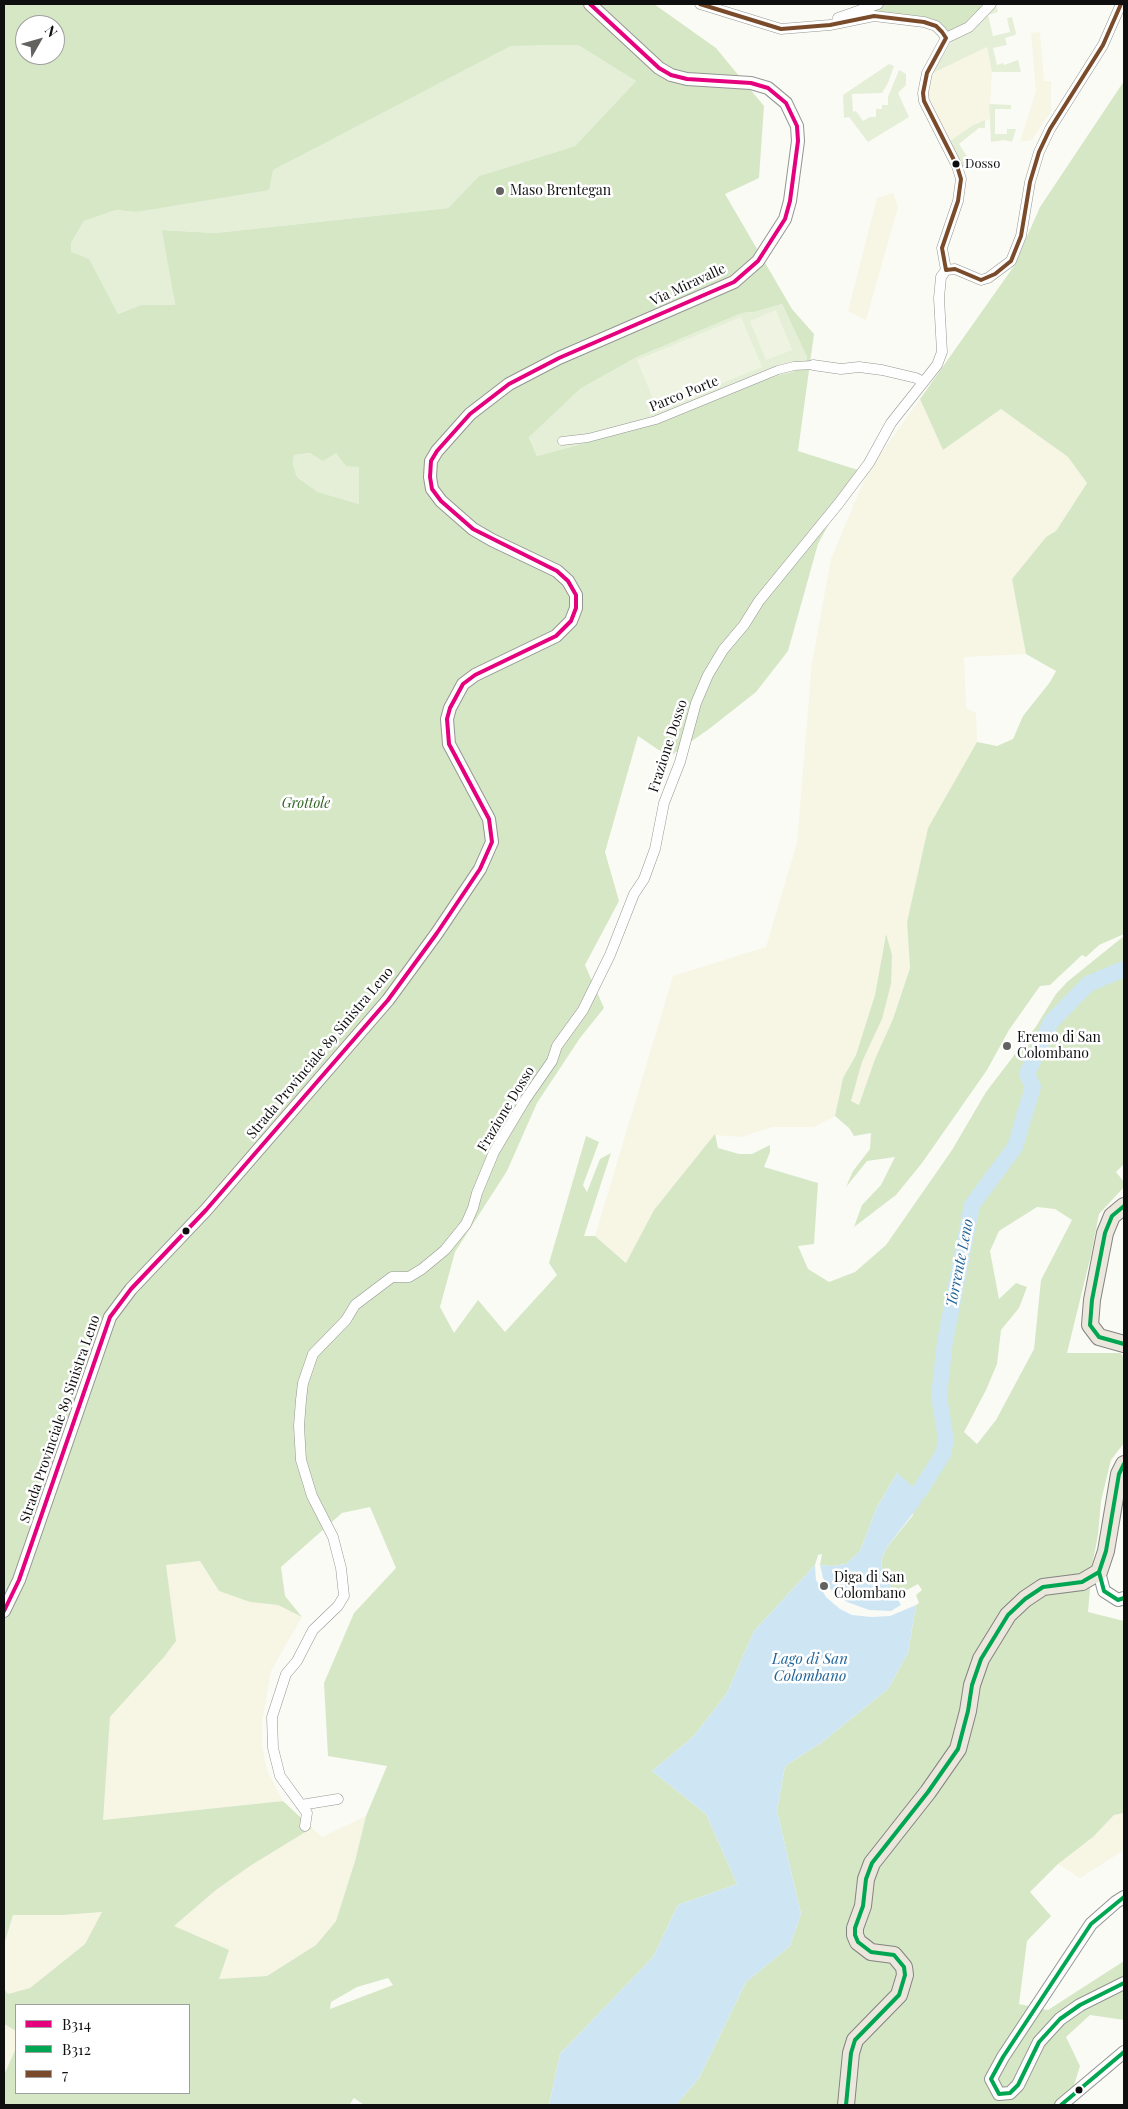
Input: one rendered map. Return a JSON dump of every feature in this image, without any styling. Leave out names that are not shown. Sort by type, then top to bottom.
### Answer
[{"type":"main road","points":[[1124,1206],[1112,1216],[1104,1233],[1092,1300],[1090,1325],[1099,1337],[1124,1344]]},
{"type":"main road","points":[[846,2105],[851,2053],[855,2040],[900,1995],[906,1976],[904,1967],[894,1955],[871,1952],[858,1942],[855,1935],[855,1928],[863,1906],[866,1879],[872,1863],[928,1792],[958,1749],[968,1711],[972,1685],[981,1659],[1008,1614],[1043,1587],[1082,1582],[1098,1572],[1106,1551],[1119,1474],[1124,1464]]},
{"type":"street","name":"Via Miravalle","points":[[509,384],[559,358],[734,282],[758,261],[768,248],[785,219],[790,201],[798,141],[797,126],[792,114],[778,94],[768,88],[751,83],[687,79],[672,75],[659,68],[590,4]]},
{"type":"street","points":[[700,4],[781,29],[830,25],[874,16],[936,26],[946,38]]},
{"type":"street","points":[[830,25],[838,18],[878,4]]},
{"type":"street","points":[[813,365],[841,369],[882,370],[916,378],[922,384],[941,360],[942,338],[938,286],[946,270],[942,248],[958,200],[960,177],[951,151],[924,101],[923,93],[927,72],[946,38],[969,27],[991,4]]},
{"type":"street","points":[[946,270],[955,269],[981,280],[995,274],[1011,260],[1021,236],[1030,182],[1039,152],[1050,129],[1103,45],[1121,4]]},
{"type":"street","name":"Parco Porte","points":[[562,441],[588,438],[656,420],[778,370],[794,366],[813,365]]},
{"type":"street","name":"Strada Provinciale 89 Sinistra Leno","points":[[4,1610],[19,1580],[110,1317],[131,1288],[206,1210],[388,1000],[437,933],[480,869],[492,842],[489,819],[449,744],[447,719],[450,708],[463,684],[475,675],[556,636],[571,621],[576,608],[576,595],[568,581],[556,571],[473,529],[441,501],[432,489],[430,468],[437,451],[470,414],[509,384]]},
{"type":"street","name":"Frazione Dosso","points":[[305,1826],[307,1813],[280,1776],[271,1732],[274,1710],[286,1674],[296,1661],[313,1630],[338,1606],[344,1596],[341,1568],[333,1536],[312,1496],[301,1460],[299,1426],[301,1400],[303,1383],[313,1354],[346,1320],[355,1305],[392,1277],[409,1276],[422,1269],[446,1250],[466,1224],[494,1152],[525,1100],[552,1061],[556,1046],[583,1010],[610,955],[634,894],[644,879],[655,848],[664,803],[682,753],[696,703],[708,675],[723,650],[744,625],[764,595],[859,476],[891,423],[922,384]]},
{"type":"street","points":[[1098,1572],[1104,1591],[1118,1600],[1124,1598]]},
{"type":"street","points":[[301,1805],[338,1799]]},
{"type":"street","points":[[1124,1897],[1091,1924],[990,2079],[999,2094],[1010,2093],[1018,2085],[1039,2042],[1060,2019],[1080,2005],[1124,1984]]},
{"type":"street","points":[[1061,2105],[1124,2052]]},
{"type":"shaded area","points":[[1040,32],[1044,81],[1051,81],[1051,111],[1032,140],[1020,142],[1036,91],[1031,33]]},
{"type":"shaded area","points":[[987,47],[992,72],[989,120],[978,122],[950,141],[929,101],[928,92],[931,74]]},
{"type":"shaded area","points":[[893,193],[898,207],[866,320],[848,311],[877,198]]},
{"type":"shaded area","points":[[920,399],[943,450],[1001,409],[1068,457],[1087,483],[1056,531],[1046,537],[1012,579],[1026,654],[964,657],[966,708],[976,713],[977,742],[928,829],[907,922],[910,968],[893,1019],[875,1059],[860,1105],[851,1101],[862,1062],[882,1019],[885,936],[875,995],[856,1055],[843,1078],[835,1116],[814,1127],[772,1127],[741,1137],[715,1135],[654,1210],[627,1263],[595,1236],[673,976],[766,947],[797,843],[812,663],[831,559],[867,473]]},
{"type":"shaded area","points":[[200,1561],[219,1591],[250,1602],[278,1605],[302,1617],[271,1671],[262,1723],[262,1746],[267,1770],[283,1801],[102,1820],[110,1717],[164,1657],[175,1641],[166,1565]]},
{"type":"shaded area","points":[[1124,1813],[1124,1850],[1080,1878],[1058,1864],[1093,1837],[1114,1815]]},
{"type":"shaded area","points":[[366,1816],[355,1861],[336,1921],[316,1945],[267,1976],[219,1979],[174,1926],[216,1890],[250,1866],[312,1828],[322,1837]]},
{"type":"shaded area","points":[[103,1912],[85,1944],[30,1988],[8,1994],[4,1990],[4,1945],[13,1915],[63,1915]]},
{"type":"shaded area","points":[[4,2024],[15,2030],[15,2050],[4,2075]]},
{"type":"green space","name":"Grottole","points":[[4,4],[654,4],[716,48],[764,106],[759,178],[725,194],[792,309],[814,334],[798,451],[858,470],[818,544],[788,651],[756,692],[709,729],[669,757],[638,736],[605,852],[619,901],[585,965],[604,1008],[580,1038],[537,1103],[507,1171],[455,1252],[440,1307],[454,1333],[478,1300],[505,1332],[557,1275],[549,1263],[586,1136],[599,1142],[583,1185],[587,1192],[600,1159],[611,1153],[584,1236],[595,1236],[626,1263],[654,1210],[715,1134],[718,1148],[739,1154],[752,1154],[770,1145],[770,1152],[764,1167],[818,1183],[814,1244],[798,1246],[808,1269],[829,1282],[855,1272],[886,1245],[952,1150],[986,1092],[1035,1028],[1056,994],[1067,982],[1124,936],[1124,1164],[1116,1172],[1124,1182],[1124,1187],[1099,1214],[1067,1353],[1120,1353],[1124,1357],[1124,1443],[1111,1460],[1101,1501],[1088,1612],[1124,1621],[1124,1813],[1114,1815],[1093,1837],[1058,1864],[1030,1892],[1051,1916],[1027,1941],[1019,2004],[1048,2010],[1124,1961],[1124,2020],[1090,2015],[1066,2037],[1080,2066],[1068,2105],[676,2105],[699,2078],[746,1982],[790,1946],[801,1914],[777,1811],[785,1766],[821,1743],[888,1689],[908,1653],[916,1605],[919,1603],[916,1595],[922,1590],[918,1584],[896,1596],[882,1570],[881,1560],[887,1547],[913,1515],[907,1483],[897,1473],[876,1509],[860,1551],[846,1564],[832,1566],[820,1565],[822,1554],[818,1555],[815,1565],[754,1631],[727,1693],[694,1736],[652,1771],[706,1814],[737,1884],[678,1905],[653,1957],[560,2054],[549,2105],[364,2105],[354,2098],[349,2105],[4,2105],[4,2075],[15,2050],[15,2094],[190,2094],[190,2004],[15,2004],[15,2030],[4,2024],[4,1989],[8,1994],[30,1988],[85,1944],[102,1912],[63,1915],[13,1915],[4,1945]],"holes":[[[578,45],[636,81],[575,146],[479,176],[448,208],[215,233],[162,230],[175,305],[141,305],[118,314],[89,259],[71,252],[71,243],[84,221],[116,210],[136,212],[269,190],[273,170],[511,46]],[[782,304],[807,357],[804,369],[762,380],[655,424],[537,456],[529,437],[580,389],[637,357],[742,313],[754,312]],[[310,453],[323,461],[336,453],[346,466],[359,467],[359,504],[318,492],[297,477],[293,464],[294,455]],[[1037,1207],[1055,1209],[1072,1220],[1041,1280],[1034,1349],[996,1420],[977,1444],[964,1432],[997,1364],[1001,1330],[1019,1308],[1027,1287],[1016,1283],[999,1299],[990,1251],[999,1231]],[[370,1507],[396,1568],[354,1613],[324,1683],[328,1756],[387,1766],[366,1816],[355,1861],[336,1921],[316,1945],[267,1976],[219,1979],[229,1950],[174,1926],[216,1890],[250,1866],[312,1828],[283,1801],[103,1820],[110,1717],[176,1641],[166,1565],[200,1561],[219,1591],[250,1602],[278,1605],[302,1617],[285,1596],[281,1567],[342,1513]],[[388,1978],[393,1985],[330,2009],[331,2002],[357,1987]]]},
{"type":"green space","points":[[884,4],[986,4],[968,23],[949,32],[940,22],[923,17],[852,14]]},
{"type":"green space","points":[[994,4],[998,12],[988,15],[993,36],[1010,32],[1007,18],[1012,17],[1016,33],[1005,38],[1007,45],[993,48],[997,65],[1003,63],[1004,65],[1018,60],[1021,72],[992,72],[987,47],[931,74],[952,40]]},
{"type":"green space","points":[[578,45],[636,81],[575,146],[479,176],[448,208],[215,233],[163,230],[175,306],[141,305],[118,314],[71,252],[71,243],[84,221],[116,210],[136,212],[272,170],[511,46]]},
{"type":"green space","points":[[889,64],[894,66],[882,93],[852,94],[853,112],[856,111],[863,121],[870,117],[876,117],[876,109],[882,109],[882,105],[888,105],[888,97],[899,70],[906,74],[906,85],[898,93],[909,117],[868,142],[849,117],[844,118],[843,95]]},
{"type":"green space","points":[[1124,81],[1124,934],[1099,945],[1086,957],[1082,955],[1050,985],[1040,986],[1009,1030],[987,1070],[922,1163],[896,1195],[854,1227],[862,1205],[881,1185],[895,1157],[867,1161],[846,1187],[853,1171],[870,1149],[871,1133],[854,1136],[849,1128],[835,1116],[843,1078],[856,1055],[875,995],[886,934],[892,955],[891,984],[882,1019],[862,1062],[851,1101],[859,1105],[875,1059],[893,1019],[910,968],[907,922],[928,828],[977,742],[997,746],[1013,739],[1023,716],[1050,682],[1056,671],[1026,654],[1012,579],[1046,537],[1056,531],[1087,483],[1068,457],[1001,409],[943,450],[920,399],[1014,266],[1040,207]]},
{"type":"green space","points":[[989,104],[1011,105],[1011,109],[995,109],[995,134],[1007,134],[1007,129],[1016,129],[1012,142],[1004,140],[991,142]]},
{"type":"green space","points":[[985,120],[985,128],[979,128],[959,144],[968,158],[971,159],[964,170],[950,141],[973,125]]},
{"type":"green space","points":[[782,304],[807,357],[804,370],[762,380],[655,424],[537,456],[529,436],[580,389],[637,357],[742,313],[754,312]]},
{"type":"green space","points":[[776,310],[792,350],[766,360],[750,321]]},
{"type":"green space","points":[[741,317],[762,367],[657,409],[637,360]]},
{"type":"green space","points":[[336,453],[359,466],[359,504],[318,492],[297,477],[293,464],[294,455]]},
{"type":"water","points":[[897,1473],[919,1492],[921,1503],[887,1547],[881,1560],[882,1570],[901,1605],[891,1611],[869,1610],[847,1602],[832,1591],[823,1578],[820,1565],[846,1564],[860,1551],[876,1509]]},
{"type":"water","name":"Lago di San Colombano","points":[[815,1565],[816,1580],[826,1597],[840,1609],[852,1615],[890,1616],[916,1605],[908,1653],[888,1689],[821,1743],[785,1766],[777,1811],[801,1914],[790,1946],[746,1982],[699,2078],[676,2105],[549,2105],[560,2054],[653,1957],[678,1905],[737,1884],[706,1814],[652,1771],[694,1736],[727,1693],[754,1631]]},
{"type":"waterway","name":"Torrente Leno","points":[[919,1492],[943,1454],[946,1439],[939,1396],[945,1341],[972,1205],[1015,1147],[1033,1087],[1027,1074],[1051,1022],[1088,984],[1124,969]]},
{"type":"transit line","name":"B314","points":[[4,1611],[19,1580],[110,1317],[131,1289],[206,1210],[388,1000],[437,933],[480,869],[492,842],[489,819],[449,744],[447,719],[450,708],[463,684],[475,675],[556,636],[571,621],[576,608],[576,595],[568,581],[557,571],[473,529],[441,501],[432,489],[430,477],[431,461],[437,451],[470,414],[509,384],[559,358],[734,282],[758,261],[785,219],[790,201],[798,141],[797,126],[786,103],[768,88],[751,83],[687,79],[671,75],[659,68],[590,4]]},
{"type":"transit line","name":"7","points":[[700,4],[781,29],[830,25],[874,16],[924,22],[936,26],[942,32],[946,38],[927,73],[923,93],[924,101],[957,166],[961,179],[958,201],[942,248],[946,270]]},
{"type":"transit line","name":"7","points":[[946,270],[955,269],[981,280],[995,274],[1011,261],[1021,236],[1030,182],[1039,152],[1050,129],[1103,45],[1121,4]]},
{"type":"transit line","name":"B312","points":[[1124,1206],[1112,1216],[1105,1233],[1092,1300],[1090,1325],[1099,1337],[1124,1344]]},
{"type":"transit line","name":"B312","points":[[846,2105],[851,2053],[855,2040],[899,1995],[905,1975],[904,1967],[894,1955],[871,1952],[858,1942],[855,1935],[855,1928],[863,1906],[866,1879],[872,1863],[928,1792],[958,1749],[968,1711],[972,1685],[981,1659],[1008,1615],[1025,1599],[1043,1587],[1082,1582],[1099,1572],[1106,1551],[1119,1474],[1124,1464]]},
{"type":"transit line","name":"B312","points":[[1099,1572],[1104,1591],[1118,1600],[1124,1598]]},
{"type":"transit line","name":"B312","points":[[1124,1897],[1091,1924],[1003,2057],[991,2079],[999,2094],[1010,2093],[1018,2085],[1039,2042],[1060,2019],[1080,2005],[1124,1983]]},
{"type":"transit line","name":"B312","points":[[1061,2105],[1124,2052]]},
{"type":"place","name":"Dosso","points":[[956,164]]},
{"type":"place","name":"Maso Brentegan","points":[[500,191]]},
{"type":"place","name":"Eremo di San Colombano","points":[[1007,1046]]},
{"type":"place","name":"Diga di San Colombano","points":[[824,1586]]}]
